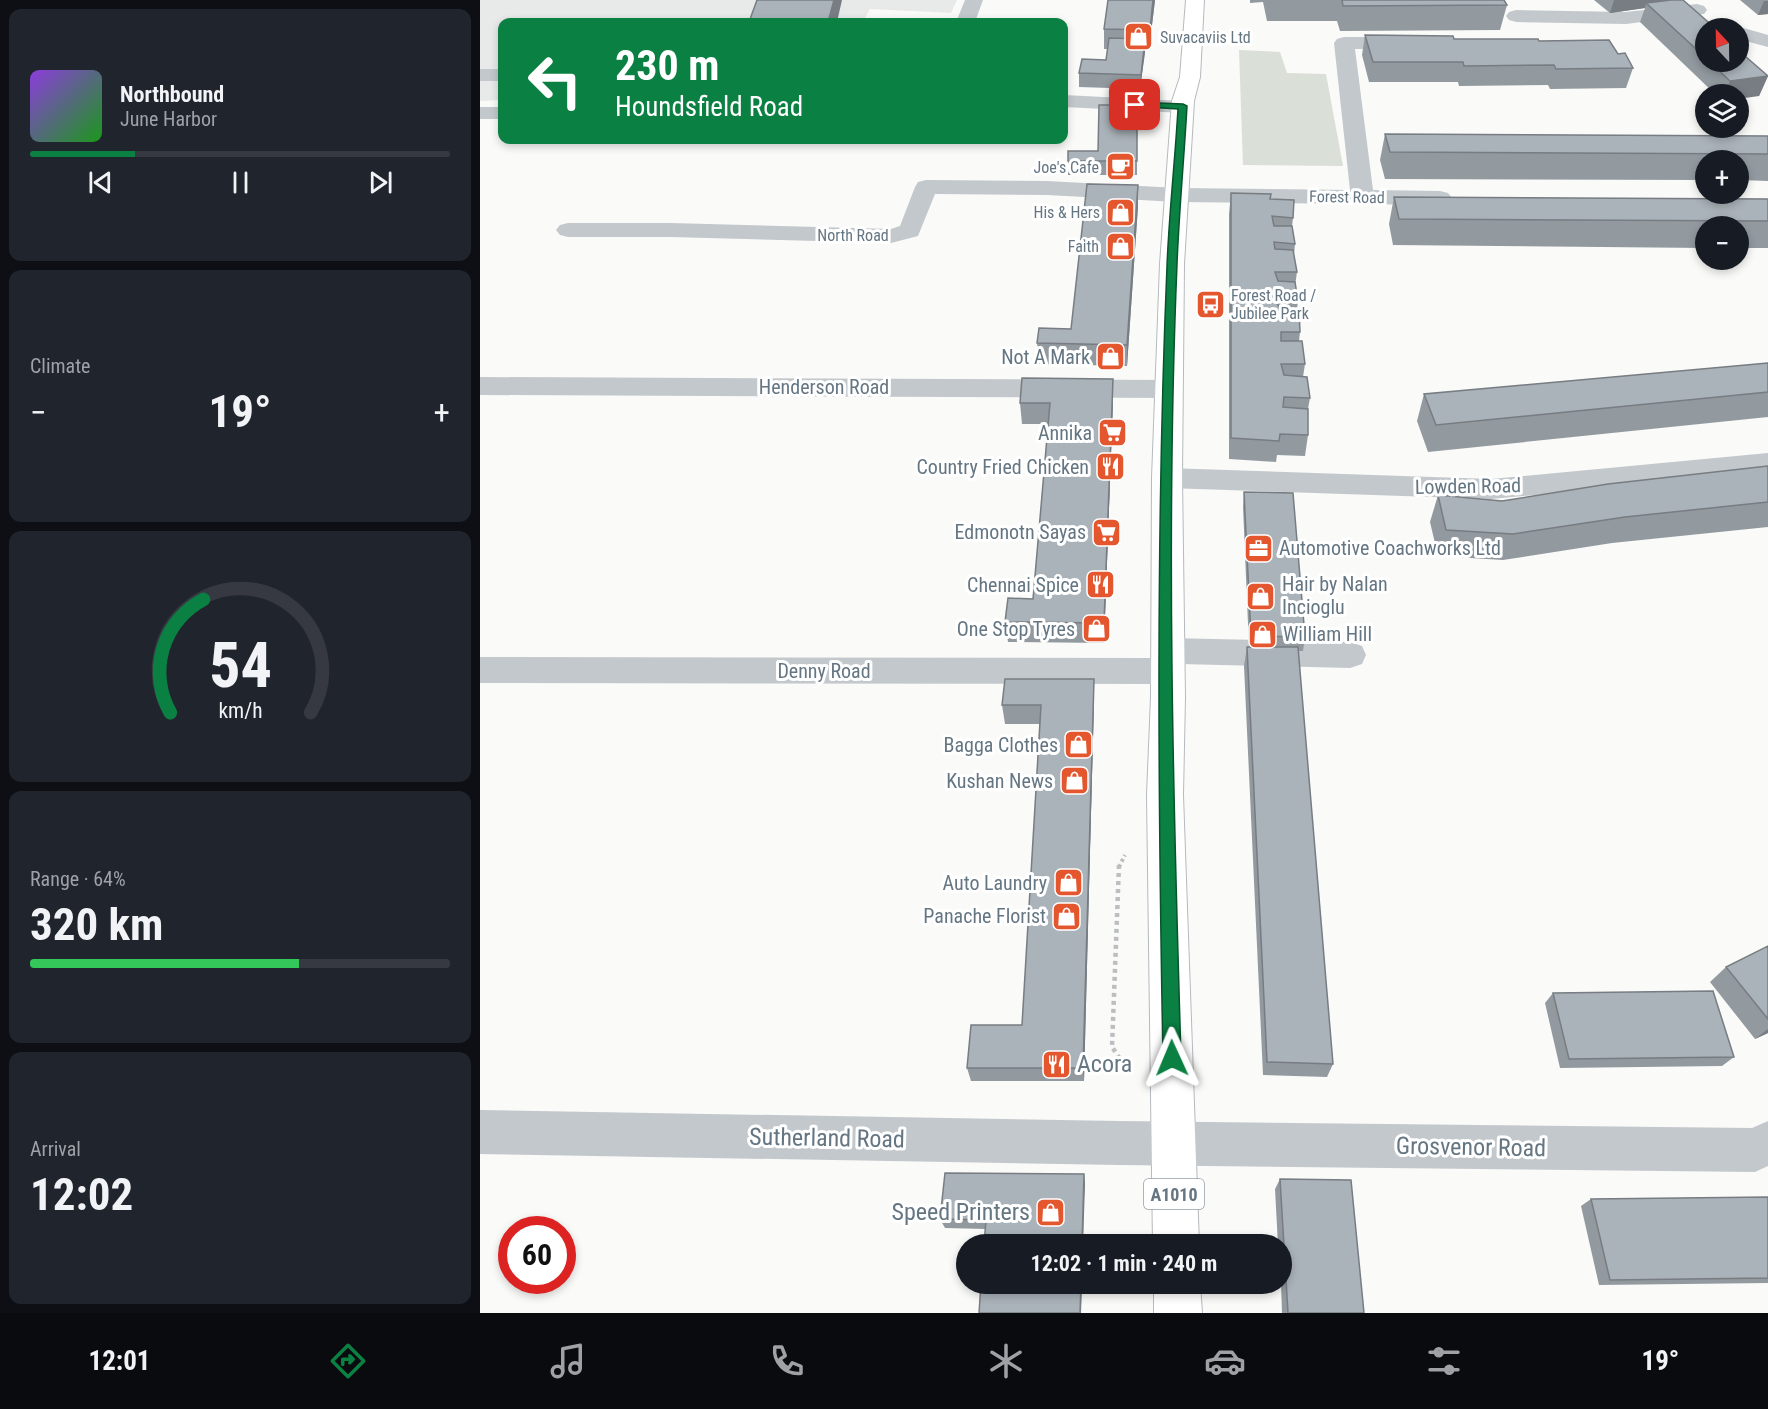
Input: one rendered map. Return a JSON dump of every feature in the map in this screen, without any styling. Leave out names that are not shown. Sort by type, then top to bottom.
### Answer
[{"type":"main road","name":"A1010","points":[[1176,1234],[1165,795],[1168,389],[1172,264],[1183,106],[1190,77],[1191,35],[1196,0]]},
{"type":"main road","points":[[1177,1294],[1178,1313]]},
{"type":"street","points":[[967,18],[974,0]]},
{"type":"street","points":[[1516,16],[1626,18],[1697,10]]},
{"type":"street","points":[[1749,36],[1768,41]]},
{"type":"street","points":[[1362,197],[1344,43],[1434,44]]},
{"type":"street","points":[[480,75],[498,75]]},
{"type":"street","points":[[1068,101],[1183,106]]},
{"type":"street","points":[[480,113],[498,113]]},
{"type":"street","name":"North Road","points":[[568,230],[670,230],[891,236],[910,231],[926,187],[1047,188],[1178,195]]},
{"type":"street","name":"Forest Road","points":[[1178,195],[1467,199]]},
{"type":"street","name":"Henderson Road","points":[[480,386],[1168,389]]},
{"type":"street","name":"Lowden Road","points":[[1167,478],[1491,489],[1768,463]]},
{"type":"street","name":"Denny Road","points":[[480,670],[1167,661],[1350,656]]},
{"type":"street","name":"Sutherland Road","points":[[480,1132],[1173,1144]]},
{"type":"street","name":"Grosvenor Road","points":[[1173,1144],[1755,1150],[1768,1143]]},
{"type":"shaded area","points":[[480,0],[957,0],[951,13],[870,9],[865,18],[498,18],[498,100],[480,101]]},
{"type":"shaded area","points":[[1239,50],[1280,52],[1287,73],[1326,74],[1343,166],[1243,165]]},
{"type":"building","points":[[757,0],[834,0],[829,18],[750,18]]},
{"type":"building","points":[[1108,0],[1153,0],[1150,30],[1104,29]]},
{"type":"building","points":[[1342,0],[1504,0],[1507,5],[1343,6]]},
{"type":"building","points":[[1683,0],[1704,18],[1695,18],[1695,48],[1646,3]]},
{"type":"building","points":[[1365,35],[1453,36],[1454,39],[1538,39],[1539,41],[1609,40],[1618,54],[1625,53],[1633,68],[1556,69],[1554,65],[1464,66],[1463,62],[1373,62]]},
{"type":"building","points":[[1109,38],[1145,39],[1141,75],[1079,73],[1082,59],[1106,60]]},
{"type":"building","points":[[1749,60],[1768,76],[1730,81],[1721,72],[1749,72]]},
{"type":"building","points":[[1099,105],[1137,105],[1137,161],[1068,161],[1068,151],[1098,151]]},
{"type":"building","points":[[1385,134],[1695,136],[1695,138],[1768,136],[1768,154],[1749,154],[1749,150],[1695,150],[1695,154],[1390,152]]},
{"type":"building","points":[[1087,184],[1138,185],[1127,345],[1037,343],[1039,328],[1071,329]]},
{"type":"building","points":[[1231,193],[1271,194],[1270,199],[1294,200],[1293,218],[1272,216],[1274,226],[1292,226],[1295,244],[1274,242],[1275,249],[1293,250],[1297,272],[1275,272],[1278,281],[1295,282],[1298,301],[1277,302],[1279,308],[1299,309],[1300,332],[1281,332],[1281,341],[1302,341],[1305,364],[1281,364],[1284,375],[1307,377],[1310,398],[1284,397],[1283,407],[1308,409],[1308,435],[1280,434],[1279,441],[1231,438]]},
{"type":"building","points":[[1394,197],[1695,199],[1695,204],[1749,204],[1749,199],[1768,199],[1768,221],[1749,221],[1749,216],[1695,216],[1695,221],[1399,219]]},
{"type":"building","points":[[1768,363],[1768,392],[1436,425],[1424,394]]},
{"type":"building","points":[[1022,378],[1113,379],[1104,623],[1005,622],[1008,598],[1033,599],[1050,403],[1020,403]]},
{"type":"building","points":[[1768,466],[1768,502],[1625,517],[1513,534],[1446,530],[1438,495],[1502,501],[1608,484]]},
{"type":"building","points":[[1244,492],[1293,493],[1305,637],[1251,636]]},
{"type":"building","points":[[1247,647],[1298,647],[1333,1064],[1267,1062]]},
{"type":"building","points":[[1005,679],[1094,679],[1083,1068],[967,1068],[971,1025],[1022,1025],[1041,705],[1002,705]]},
{"type":"building","points":[[1768,946],[1768,1019],[1726,967]]},
{"type":"building","points":[[1713,991],[1734,1057],[1569,1059],[1553,993]]},
{"type":"building","points":[[945,1173],[1084,1174],[1082,1234],[985,1234],[986,1220],[940,1219]]},
{"type":"building","points":[[1280,1179],[1351,1180],[1364,1313],[1288,1313],[1287,1294],[1292,1294],[1292,1234],[1283,1234]]},
{"type":"building","points":[[1768,1197],[1768,1278],[1610,1280],[1591,1199]]},
{"type":"building","points":[[980,1294],[1081,1294],[1080,1313],[979,1313]]},
{"type":"place","name":"Suvacaviis Ltd","points":[[1139,37]]},
{"type":"place","name":"Joe's Cafe","points":[[1120,167]]},
{"type":"place","name":"His & Hers","points":[[1121,212]]},
{"type":"place","name":"Faith","points":[[1120,246]]},
{"type":"place","name":"Forest Road / Jubilee Park","points":[[1210,304]]},
{"type":"place","name":"Not A Mark","points":[[1111,357]]},
{"type":"place","name":"Annika","points":[[1113,433]]},
{"type":"place","name":"Country Fried Chicken","points":[[1110,467]]},
{"type":"place","name":"Edmonotn Sayas","points":[[1107,532]]},
{"type":"place","name":"Automotive Coachworks Ltd","points":[[1258,548]]},
{"type":"place","name":"Chennai Spice","points":[[1100,585]]},
{"type":"place","name":"Hair by Nalan Incioglu","points":[[1261,596]]},
{"type":"place","name":"One Stop Tyres","points":[[1096,629]]},
{"type":"place","name":"William Hill","points":[[1262,634]]},
{"type":"place","name":"Bagga Clothes","points":[[1079,745]]},
{"type":"place","name":"Kushan News","points":[[1074,781]]},
{"type":"place","name":"Auto Laundry","points":[[1068,883]]},
{"type":"place","name":"Panache Florist","points":[[1067,916]]},
{"type":"place","name":"Acora","points":[[1056,1064]]},
{"type":"place","name":"Speed Printers","points":[[1051,1212]]},
{"type":"route","points":[[1135,105],[1183,106],[1172,264],[1168,389],[1165,795],[1172,1058]]}]
